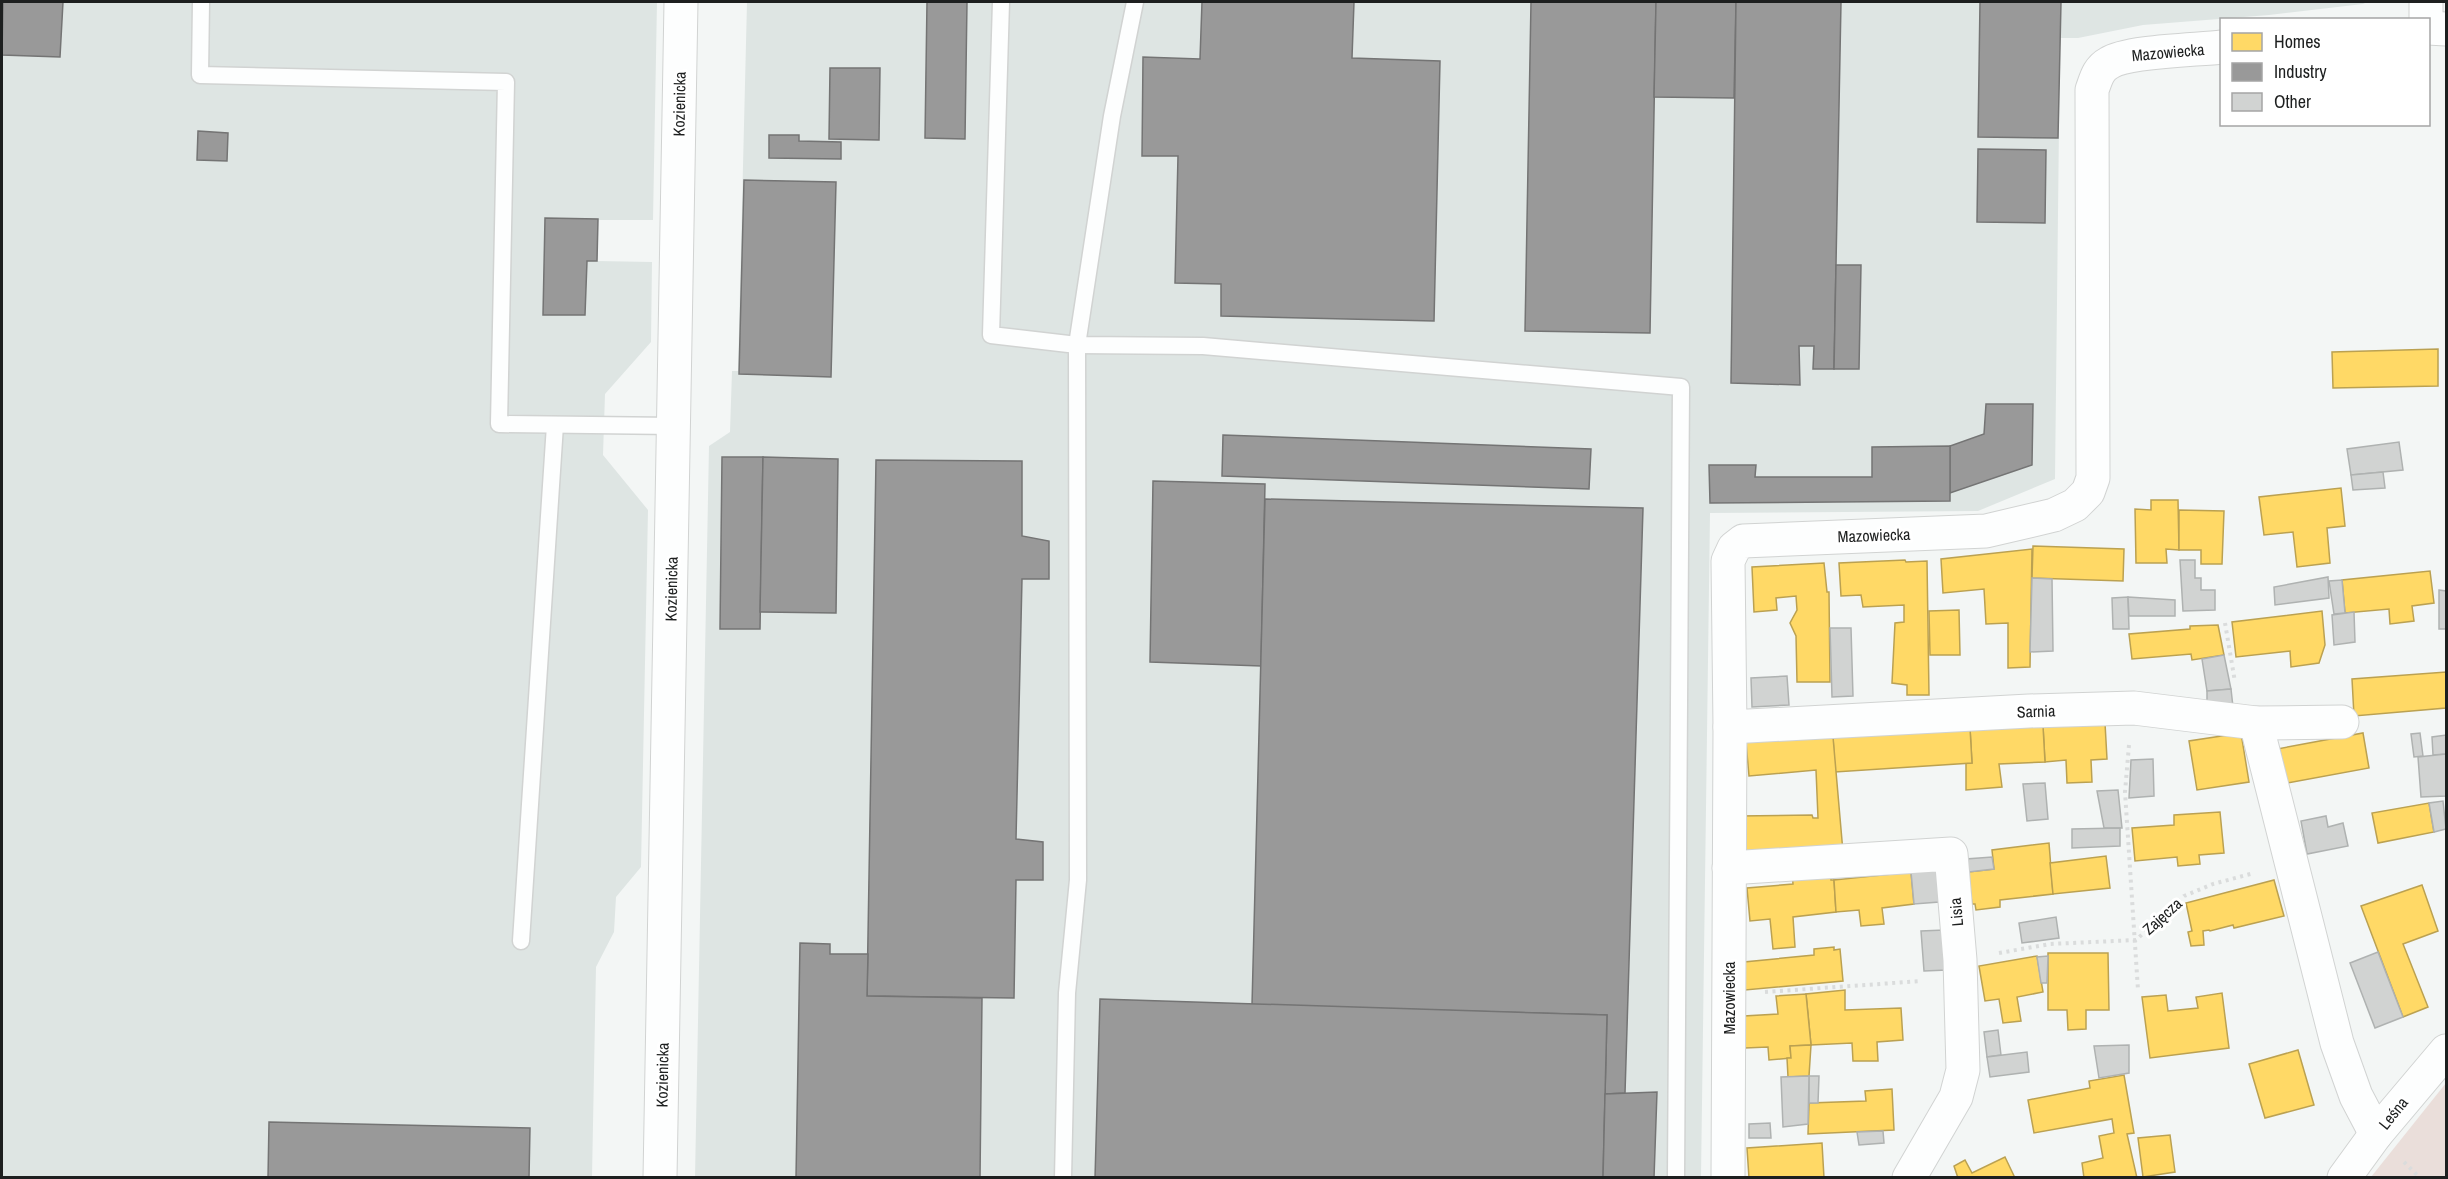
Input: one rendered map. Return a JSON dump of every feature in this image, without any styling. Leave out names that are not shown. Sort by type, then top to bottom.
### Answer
[{"type":"street","name":"Kozienicka","points":[[660,1178],[681,2]]},
{"type":"street","points":[[2426,2],[2426,18]]},
{"type":"street","points":[[2430,28],[2446,29]]},
{"type":"street","name":"Mazowiecka","points":[[1728,1178],[1730,727],[1728,561],[1734,548],[1743,541],[1986,531],[2054,515],[2075,505],[2088,492],[2093,478],[2092,90],[2097,74],[2108,63],[2124,56],[2220,47]]},
{"type":"street","name":"Sarnia","points":[[1730,727],[2029,711],[2134,708],[2248,722],[2342,722]]},
{"type":"street","points":[[2248,722],[2290,864],[2337,1043],[2356,1096],[2376,1134]]},
{"type":"street","name":"Lisia","points":[[1729,868],[1951,854],[1960,969],[1963,1070],[1956,1097],[1909,1178]]},
{"type":"street","name":"Leśna","points":[[2344,1178],[2376,1134],[2446,1051]]},
{"type":"lane","points":[[201,2],[200,75],[506,82],[499,424],[674,426]]},
{"type":"lane","points":[[1001,2],[991,335],[1077,345],[1203,346],[1681,387],[1676,1178]]},
{"type":"lane","points":[[1063,1178],[1067,993],[1078,880],[1077,345],[1112,117],[1135,2]]},
{"type":"lane","points":[[521,941],[555,425]]},
{"type":"path","points":[[2225,623],[2248,722]]},
{"type":"path","points":[[2134,708],[2125,792],[2138,990]]},
{"type":"path","name":"Zajęcza","points":[[1729,994],[1960,969],[2050,944],[2136,940],[2184,896],[2213,884],[2290,864]]},
{"type":"shaded area","points":[[2,2],[657,2],[653,220],[598,220],[597,261],[652,262],[651,342],[605,394],[603,455],[648,510],[641,867],[616,897],[614,932],[596,967],[592,1177],[2,1178]]},
{"type":"shaded area","points":[[747,2],[2367,2],[2269,15],[2143,25],[2078,38],[2060,38],[2055,479],[1978,511],[1710,513],[1701,1177],[695,1178],[709,446],[730,432],[732,371],[738,371]]},
{"type":"shaded area","points":[[2446,1083],[2446,1177],[2371,1177]]},
{"type":"building: Homes","points":[[2438,349],[2438,386],[2333,388],[2332,352]]},
{"type":"building: Homes","points":[[2341,488],[2345,526],[2327,528],[2330,563],[2297,567],[2293,532],[2264,535],[2259,497]]},
{"type":"building: Homes","points":[[2151,500],[2178,500],[2179,550],[2166,549],[2167,563],[2136,563],[2135,509],[2151,510]]},
{"type":"building: Homes","points":[[2179,510],[2224,511],[2222,564],[2201,564],[2201,550],[2179,550]]},
{"type":"building: Homes","points":[[2033,546],[2124,549],[2123,581],[2032,578]]},
{"type":"building: Homes","points":[[2032,549],[2030,667],[2008,668],[2008,623],[1986,624],[1984,589],[1943,593],[1941,559]]},
{"type":"building: Homes","points":[[1905,560],[1906,562],[1927,561],[1929,695],[1907,695],[1907,685],[1892,683],[1895,623],[1904,622],[1904,605],[1863,607],[1861,595],[1841,596],[1839,563]]},
{"type":"building: Homes","points":[[1824,563],[1827,592],[1829,592],[1830,682],[1797,682],[1796,636],[1790,623],[1797,610],[1796,596],[1776,598],[1777,610],[1754,612],[1752,567]]},
{"type":"building: Homes","points":[[2430,571],[2434,603],[2412,606],[2414,621],[2390,624],[2389,609],[2345,613],[2342,580]]},
{"type":"building: Homes","points":[[1959,610],[1960,655],[1930,655],[1929,611]]},
{"type":"building: Homes","points":[[2322,611],[2325,645],[2319,663],[2291,667],[2290,651],[2236,657],[2232,622]]},
{"type":"building: Homes","points":[[2218,625],[2224,655],[2192,660],[2191,654],[2132,659],[2129,634],[2190,629],[2190,626]]},
{"type":"building: Homes","points":[[2446,672],[2446,708],[2354,716],[2352,679]]},
{"type":"building: Homes","points":[[2105,723],[2107,759],[2091,760],[2092,782],[2067,783],[2066,760],[2045,762],[2043,726]]},
{"type":"building: Homes","points":[[2043,726],[2045,762],[1999,764],[2002,787],[1966,790],[1966,763],[1972,763],[1970,728]]},
{"type":"building: Homes","points":[[1970,728],[1972,763],[1835,772],[1833,737]]},
{"type":"building: Homes","points":[[2241,733],[2249,782],[2197,790],[2189,741]]},
{"type":"building: Homes","points":[[2363,733],[2369,768],[2282,784],[2277,749]]},
{"type":"building: Homes","points":[[1833,737],[1843,852],[1740,857],[1738,816],[1812,815],[1813,818],[1818,818],[1816,770],[1749,776],[1746,742]]},
{"type":"building: Homes","points":[[2429,803],[2434,832],[2378,843],[2372,813]]},
{"type":"building: Homes","points":[[2220,812],[2224,853],[2199,855],[2200,864],[2178,866],[2177,857],[2135,861],[2132,828],[2174,825],[2174,815]]},
{"type":"building: Homes","points":[[2049,843],[2053,894],[2000,900],[2000,907],[1976,910],[1975,904],[1972,904],[1968,872],[1994,869],[1992,850]]},
{"type":"building: Homes","points":[[2106,856],[2110,888],[2053,894],[2050,863]]},
{"type":"building: Homes","points":[[1830,867],[1831,880],[1834,880],[1836,912],[1793,917],[1795,947],[1773,949],[1770,919],[1750,921],[1747,888],[1793,884],[1792,870]]},
{"type":"building: Homes","points":[[1911,872],[1914,904],[1882,908],[1884,924],[1861,926],[1859,910],[1836,912],[1834,880]]},
{"type":"building: Homes","points":[[2274,880],[2284,916],[2234,928],[2233,925],[2203,931],[2204,945],[2191,946],[2188,932],[2192,931],[2186,903]]},
{"type":"building: Homes","points":[[2422,885],[2438,931],[2403,944],[2428,1007],[2403,1017],[2361,906]]},
{"type":"building: Homes","points":[[1834,947],[1834,950],[1840,949],[1843,981],[1745,990],[1744,962],[1814,955],[1814,949]]},
{"type":"building: Homes","points":[[2048,953],[2108,953],[2109,1010],[2086,1010],[2086,1029],[2068,1030],[2067,1010],[2048,1010]]},
{"type":"building: Homes","points":[[2037,956],[2043,992],[2017,997],[2021,1021],[2003,1023],[1999,999],[1985,1001],[1979,966]]},
{"type":"building: Homes","points":[[1845,990],[1845,1010],[1901,1008],[1903,1040],[1877,1042],[1878,1061],[1853,1061],[1852,1043],[1811,1045],[1806,994]]},
{"type":"building: Homes","points":[[2222,993],[2229,1048],[2150,1058],[2142,997],[2166,995],[2168,1011],[2198,1008],[2196,997]]},
{"type":"building: Homes","points":[[1806,994],[1811,1045],[1790,1046],[1791,1058],[1769,1060],[1768,1047],[1745,1048],[1744,1016],[1778,1014],[1776,996]]},
{"type":"building: Homes","points":[[1811,1045],[1809,1076],[1788,1077],[1787,1058],[1791,1058],[1790,1046]]},
{"type":"building: Homes","points":[[2298,1050],[2314,1105],[2265,1118],[2249,1064]]},
{"type":"building: Homes","points":[[2124,1075],[2134,1133],[2127,1134],[2137,1178],[2084,1178],[2082,1163],[2103,1158],[2099,1136],[2114,1133],[2112,1119],[2034,1133],[2028,1100],[2090,1088],[2089,1081]]},
{"type":"building: Homes","points":[[1892,1089],[1894,1130],[1808,1134],[1809,1103],[1866,1101],[1865,1091]]},
{"type":"building: Homes","points":[[2170,1135],[2175,1172],[2143,1177],[2138,1138]]},
{"type":"building: Homes","points":[[1822,1143],[1824,1178],[1749,1178],[1747,1148]]},
{"type":"building: Homes","points":[[2005,1157],[2015,1178],[1958,1178],[1954,1166],[1965,1160],[1972,1173]]},
{"type":"building: Industry","points":[[3,2],[63,2],[60,57],[2,55]]},
{"type":"building: Industry","points":[[927,2],[967,2],[965,139],[925,138]]},
{"type":"building: Industry","points":[[1202,2],[1354,2],[1352,58],[1440,61],[1434,321],[1221,316],[1221,284],[1175,283],[1178,156],[1142,156],[1143,57],[1200,59]]},
{"type":"building: Industry","points":[[1531,2],[1656,2],[1650,333],[1525,331]]},
{"type":"building: Industry","points":[[1656,2],[1736,2],[1734,98],[1654,97]]},
{"type":"building: Industry","points":[[1736,2],[1841,2],[1834,369],[1813,369],[1814,346],[1799,346],[1800,385],[1731,383]]},
{"type":"building: Industry","points":[[1980,2],[2061,2],[2058,138],[1978,137]]},
{"type":"building: Industry","points":[[830,68],[880,68],[879,140],[829,139]]},
{"type":"building: Industry","points":[[198,131],[228,133],[227,161],[197,160]]},
{"type":"building: Industry","points":[[769,135],[799,135],[799,141],[841,142],[841,159],[769,158]]},
{"type":"building: Industry","points":[[1978,149],[2046,150],[2045,223],[1977,222]]},
{"type":"building: Industry","points":[[744,180],[836,182],[831,377],[739,374]]},
{"type":"building: Industry","points":[[545,218],[598,219],[597,261],[587,261],[585,315],[543,315]]},
{"type":"building: Industry","points":[[1836,265],[1861,265],[1859,369],[1834,369]]},
{"type":"building: Industry","points":[[1986,404],[2033,404],[2032,465],[1950,493],[1950,446],[1984,434]]},
{"type":"building: Industry","points":[[1223,435],[1591,449],[1589,489],[1222,476]]},
{"type":"building: Industry","points":[[1950,446],[1950,501],[1710,503],[1709,465],[1756,465],[1755,477],[1872,477],[1872,447]]},
{"type":"building: Industry","points":[[722,457],[763,457],[760,629],[720,629]]},
{"type":"building: Industry","points":[[763,457],[838,459],[836,613],[760,612]]},
{"type":"building: Industry","points":[[876,460],[1022,461],[1022,536],[1049,541],[1049,579],[1022,579],[1016,839],[1043,842],[1043,880],[1016,880],[1014,998],[867,996]]},
{"type":"building: Industry","points":[[1153,481],[1265,484],[1261,666],[1150,662]]},
{"type":"building: Industry","points":[[1265,499],[1643,508],[1625,1093],[1605,1094],[1607,1015],[1252,1005]]},
{"type":"building: Industry","points":[[800,943],[830,944],[830,954],[868,954],[867,996],[982,998],[980,1178],[796,1178]]},
{"type":"building: Industry","points":[[1100,999],[1607,1015],[1603,1178],[1095,1178]]},
{"type":"building: Industry","points":[[1657,1092],[1654,1178],[1603,1178],[1605,1094]]},
{"type":"building: Industry","points":[[269,1122],[530,1128],[529,1178],[268,1178]]},
{"type":"building: Other","points":[[2399,442],[2403,470],[2351,475],[2347,449]]},
{"type":"building: Other","points":[[2383,472],[2385,488],[2353,490],[2351,475]]},
{"type":"building: Other","points":[[2180,560],[2195,560],[2195,578],[2201,578],[2201,590],[2215,590],[2215,610],[2183,611]]},
{"type":"building: Other","points":[[2328,577],[2329,598],[2275,605],[2274,587]]},
{"type":"building: Other","points":[[2032,578],[2052,579],[2053,651],[2030,652]]},
{"type":"building: Other","points":[[2342,580],[2345,613],[2334,614],[2329,581]]},
{"type":"building: Other","points":[[2439,590],[2446,591],[2446,629],[2439,629]]},
{"type":"building: Other","points":[[2128,597],[2129,629],[2113,629],[2112,598]]},
{"type":"building: Other","points":[[2128,597],[2175,600],[2175,616],[2129,616]]},
{"type":"building: Other","points":[[2354,612],[2355,642],[2334,645],[2332,615]]},
{"type":"building: Other","points":[[1830,628],[1851,628],[1853,696],[1832,697]]},
{"type":"building: Other","points":[[2224,655],[2231,689],[2207,691],[2202,659]]},
{"type":"building: Other","points":[[1787,676],[1789,705],[1752,707],[1751,678]]},
{"type":"building: Other","points":[[2231,689],[2233,707],[2207,707],[2207,691]]},
{"type":"building: Other","points":[[2420,733],[2423,756],[2414,757],[2411,734]]},
{"type":"building: Other","points":[[2446,735],[2446,754],[2433,755],[2432,737]]},
{"type":"building: Other","points":[[2446,754],[2446,796],[2421,797],[2418,757]]},
{"type":"building: Other","points":[[2153,759],[2154,796],[2129,798],[2131,760]]},
{"type":"building: Other","points":[[2045,783],[2048,819],[2027,821],[2023,784]]},
{"type":"building: Other","points":[[2118,790],[2122,828],[2104,828],[2097,791]]},
{"type":"building: Other","points":[[2443,801],[2446,829],[2434,832],[2429,803]]},
{"type":"building: Other","points":[[2326,816],[2328,827],[2343,823],[2348,846],[2307,854],[2301,821]]},
{"type":"building: Other","points":[[2120,828],[2120,846],[2072,848],[2072,829]]},
{"type":"building: Other","points":[[1992,857],[1994,869],[1968,872],[1966,859]]},
{"type":"building: Other","points":[[1936,869],[1939,902],[1914,904],[1911,872]]},
{"type":"building: Other","points":[[2056,917],[2059,938],[2022,943],[2019,923]]},
{"type":"building: Other","points":[[1944,930],[1947,970],[1924,971],[1921,931]]},
{"type":"building: Other","points":[[2378,952],[2403,1017],[2375,1028],[2350,963]]},
{"type":"building: Other","points":[[2048,956],[2047,983],[2041,983],[2037,957]]},
{"type":"building: Other","points":[[1998,1030],[2001,1055],[1987,1057],[1984,1032]]},
{"type":"building: Other","points":[[2129,1045],[2129,1073],[2099,1078],[2094,1046]]},
{"type":"building: Other","points":[[2027,1052],[2029,1072],[1990,1077],[1987,1057]]},
{"type":"building: Other","points":[[1809,1076],[1819,1076],[1818,1103],[1809,1103]]},
{"type":"building: Other","points":[[1809,1076],[1808,1124],[1783,1127],[1781,1077]]},
{"type":"building: Other","points":[[1770,1123],[1771,1138],[1749,1138],[1749,1124]]},
{"type":"building: Other","points":[[1883,1131],[1884,1143],[1859,1145],[1857,1132]]}]
